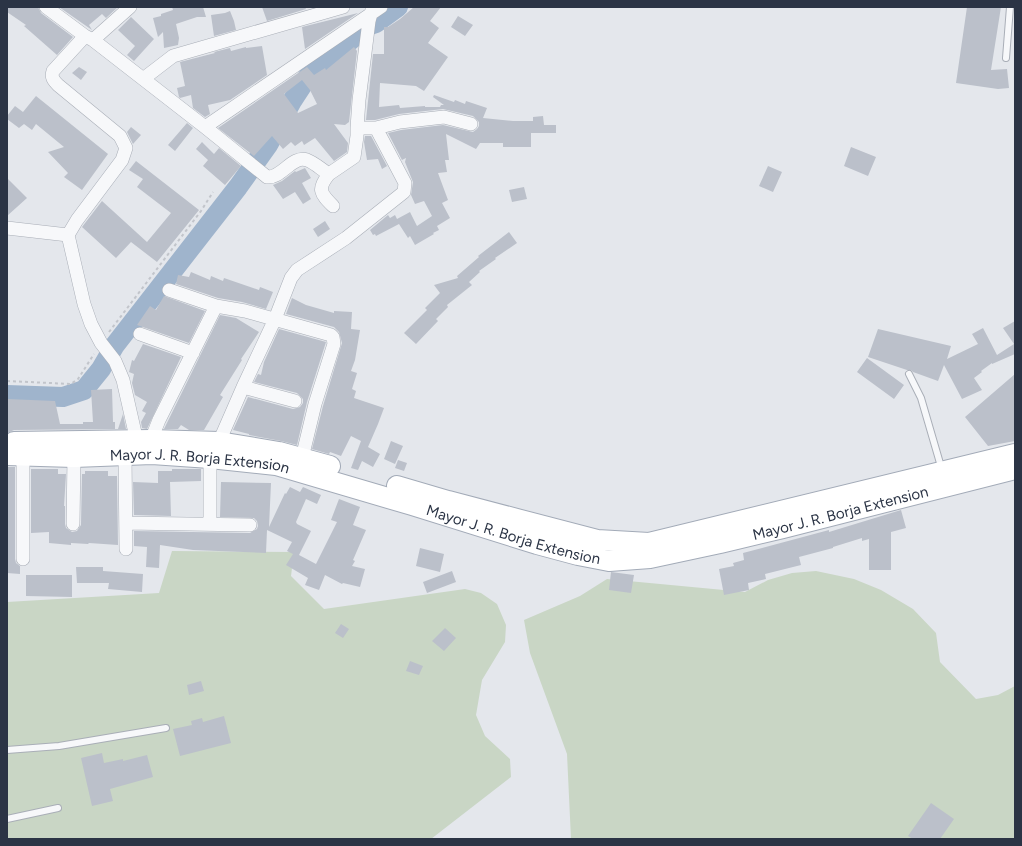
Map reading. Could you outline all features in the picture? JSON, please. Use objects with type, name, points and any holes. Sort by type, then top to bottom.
[{"type":"main road","name":"Mayor J. R. Borja Extension","points":[[7,442],[141,449],[215,450],[278,459],[302,458],[448,502],[539,535],[578,555],[609,561],[650,558],[783,528],[1015,470]]},
{"type":"main road","name":"Mayor J. R. Borja Extension","points":[[15,455],[74,457],[141,449]]},
{"type":"main road","name":"Mayor J. R. Borja Extension","points":[[278,459],[412,505],[539,535],[649,543],[1015,454]]},
{"type":"street","points":[[46,7],[143,79],[267,177],[270,178],[302,159],[308,160],[329,174]]},
{"type":"street","points":[[130,7],[89,38],[53,70],[52,79],[120,136],[126,148],[122,160],[77,220],[68,235],[90,324],[115,362],[123,380],[141,449]]},
{"type":"street","points":[[143,79],[173,56],[343,7]]},
{"type":"street","points":[[205,127],[372,16]]},
{"type":"street","points":[[333,206],[323,195],[321,190],[322,183],[329,174],[354,157],[358,136],[357,128],[359,100],[372,16]]},
{"type":"street","points":[[357,128],[376,128],[400,122],[444,117],[471,124]]},
{"type":"street","points":[[210,523],[215,450],[275,319],[291,278],[297,270],[346,238],[404,192],[405,183],[376,128]]},
{"type":"street","points":[[7,228],[68,235]]},
{"type":"street","points":[[170,290],[216,306],[245,311],[331,335],[334,340],[315,404],[302,458]]},
{"type":"street","points":[[126,549],[126,523],[141,449],[159,420],[216,306]]},
{"type":"street","points":[[140,334],[193,353]]},
{"type":"street","points":[[243,387],[295,401]]},
{"type":"street","points":[[15,455],[23,560]]},
{"type":"street","points":[[73,524],[74,457]]},
{"type":"street","points":[[126,523],[210,523],[250,525]]},
{"type":"lane","points":[[1006,58],[1010,7]]},
{"type":"lane","points":[[909,374],[922,398],[942,472]]},
{"type":"lane","points":[[7,750],[58,746],[166,728]]},
{"type":"lane","points":[[7,819],[58,808]]},
{"type":"path","points":[[7,382],[71,384],[78,379],[104,346],[213,192]]},
{"type":"green space","points":[[172,551],[294,552],[291,576],[324,609],[465,589],[481,593],[497,604],[506,625],[505,642],[482,680],[476,715],[485,736],[510,759],[511,777],[431,839],[7,839],[7,602],[159,593]]},
{"type":"green space","points":[[816,571],[854,579],[881,590],[913,609],[936,633],[940,662],[976,699],[998,695],[1015,686],[1015,839],[571,839],[567,754],[530,653],[524,620],[580,596],[607,579],[745,592],[768,580],[792,573]]},
{"type":"building","points":[[7,7],[38,7],[41,13],[73,37],[57,55],[24,26],[26,25],[7,12]]},
{"type":"building","points":[[59,7],[118,7],[106,18],[102,14],[89,25],[92,30]]},
{"type":"building","points":[[172,7],[203,7],[206,17],[197,17],[176,24],[179,38],[178,45],[164,48],[163,32],[158,37],[153,18],[173,10]]},
{"type":"building","points":[[262,7],[305,7],[306,9],[267,21]]},
{"type":"building","points":[[414,7],[441,7],[430,21],[439,28],[428,43],[448,57],[424,91],[416,86],[380,83],[379,107],[399,105],[400,108],[425,106],[440,107],[441,105],[444,105],[433,97],[434,95],[454,102],[455,100],[465,104],[466,101],[487,108],[483,118],[533,121],[533,117],[543,116],[544,125],[556,125],[556,133],[531,133],[531,147],[503,147],[503,143],[480,143],[476,149],[446,134],[449,160],[445,160],[447,172],[438,173],[448,200],[442,203],[450,218],[437,226],[439,230],[433,233],[434,234],[415,245],[410,236],[408,238],[399,224],[376,236],[375,234],[373,235],[370,230],[388,215],[390,218],[395,215],[397,219],[410,212],[417,226],[432,216],[424,201],[415,204],[411,195],[413,182],[405,162],[406,158],[402,160],[388,133],[443,125],[473,132],[479,126],[479,122],[473,116],[443,109],[399,114],[375,120],[366,120],[373,54],[384,54],[384,27],[388,27],[400,19]]},
{"type":"building","points":[[967,7],[1001,7],[991,70],[1007,69],[1009,88],[998,89],[956,83]]},
{"type":"building","points":[[230,11],[236,30],[214,36],[211,15]]},
{"type":"building","points":[[358,13],[305,49],[302,27]]},
{"type":"building","points":[[458,16],[473,25],[465,36],[451,27]]},
{"type":"building","points":[[131,17],[154,39],[134,61],[127,55],[135,46],[118,30]]},
{"type":"building","points":[[262,46],[267,75],[230,100],[208,105],[210,114],[205,117],[193,108],[191,95],[179,97],[177,88],[185,86],[180,62],[230,48],[231,51],[246,47]]},
{"type":"building","points":[[354,47],[357,51],[349,122],[345,125],[334,124],[348,143],[347,152],[334,161],[315,138],[304,145],[302,141],[295,146],[291,142],[283,149],[272,136],[254,156],[218,128],[307,67],[314,75],[325,68],[326,70]],"holes":[[[302,80],[310,90],[317,104],[298,113],[284,94]]]},
{"type":"building","points":[[79,67],[87,72],[81,80],[72,73]]},
{"type":"building","points":[[36,96],[108,154],[82,190],[64,177],[68,173],[48,152],[64,147],[36,124],[32,130],[24,124],[19,128],[7,119],[7,116],[15,106],[23,112]]},
{"type":"building","points":[[187,123],[193,128],[175,151],[168,145]]},
{"type":"building","points":[[131,127],[141,135],[133,144],[127,132]]},
{"type":"building","points":[[365,136],[371,136],[387,166],[382,169],[378,159],[367,160],[364,142]]},
{"type":"building","points":[[202,142],[214,154],[219,148],[241,166],[225,185],[203,166],[208,160],[196,149]]},
{"type":"building","points":[[851,147],[876,157],[868,176],[844,166]]},
{"type":"building","points":[[136,161],[199,210],[157,262],[131,242],[116,258],[82,227],[102,201],[147,242],[171,213],[137,187],[143,179],[129,170]]},
{"type":"building","points":[[768,166],[782,172],[773,192],[759,186]]},
{"type":"building","points":[[305,168],[311,178],[302,183],[311,199],[303,204],[295,192],[283,199],[273,185],[282,181],[295,171],[296,172]]},
{"type":"building","points":[[7,178],[27,198],[7,216]]},
{"type":"building","points":[[524,187],[527,199],[512,202],[509,190]]},
{"type":"building","points":[[325,221],[330,229],[318,237],[313,229]]},
{"type":"building","points":[[509,232],[517,243],[479,271],[480,272],[469,282],[472,285],[447,305],[448,307],[436,319],[438,321],[416,344],[404,333],[427,310],[425,308],[440,293],[434,285],[458,278],[457,276],[479,257],[478,256]]},
{"type":"building","points":[[191,272],[210,280],[211,276],[223,281],[224,278],[259,290],[260,287],[273,292],[266,309],[242,302],[218,298],[176,284],[178,275],[189,277]]},
{"type":"building","points":[[164,296],[205,311],[189,343],[137,325],[150,306],[156,310]]},
{"type":"building","points":[[292,298],[306,305],[334,313],[334,311],[352,312],[351,329],[360,330],[355,360],[351,371],[357,373],[352,389],[356,391],[354,398],[384,408],[368,447],[380,454],[373,467],[362,461],[358,470],[351,468],[361,441],[351,436],[341,456],[330,452],[329,454],[312,449],[342,343],[339,332],[334,327],[286,314]]},
{"type":"building","points":[[220,315],[236,318],[259,332],[220,395],[223,397],[204,430],[189,430],[181,425],[178,429],[164,429]]},
{"type":"building","points":[[1015,321],[1015,354],[992,363],[981,371],[982,372],[974,378],[982,390],[962,399],[944,365],[938,381],[911,370],[868,357],[878,329],[951,346],[947,359],[978,344],[972,334],[983,328],[997,355],[1014,344],[1003,328]]},
{"type":"building","points":[[279,329],[326,342],[307,402],[297,445],[249,435],[233,430],[248,397],[293,409],[300,407],[303,403],[303,399],[297,393],[254,382],[258,374],[261,375],[264,362]]},
{"type":"building","points":[[143,344],[181,357],[147,429],[142,428],[141,422],[146,413],[142,411],[147,402],[135,395],[132,383],[134,374],[129,372],[132,360],[134,361]]},
{"type":"building","points":[[867,358],[904,385],[894,399],[857,372]]},
{"type":"building","points":[[1015,374],[1015,441],[988,446],[965,417]]},
{"type":"building","points":[[112,389],[113,422],[115,422],[115,429],[14,430],[7,433],[7,399],[55,401],[60,424],[83,424],[83,422],[93,422],[91,390]]},
{"type":"building","points":[[123,414],[126,429],[118,429]]},
{"type":"building","points":[[391,441],[403,446],[395,464],[384,459]]},
{"type":"building","points":[[398,460],[407,463],[404,471],[395,468]]},
{"type":"building","points":[[7,467],[15,467],[15,559],[16,563],[20,566],[20,574],[7,573]]},
{"type":"building","points":[[31,469],[58,469],[58,474],[66,474],[64,506],[65,524],[66,528],[72,532],[77,531],[81,525],[82,474],[85,474],[85,471],[108,471],[108,476],[117,476],[118,545],[71,543],[71,545],[49,543],[49,532],[31,533]]},
{"type":"building","points":[[172,469],[201,469],[201,481],[170,482],[171,516],[134,515],[133,482],[158,483],[158,471],[172,471]]},
{"type":"building","points":[[221,482],[271,483],[269,527],[285,493],[286,494],[290,487],[300,492],[303,487],[321,495],[317,504],[306,499],[296,522],[297,524],[311,531],[299,555],[316,564],[337,522],[331,520],[339,499],[360,507],[353,525],[366,530],[353,560],[355,561],[352,566],[365,569],[360,587],[342,584],[325,575],[319,590],[305,585],[308,578],[286,565],[293,554],[287,551],[292,542],[267,530],[266,553],[193,550],[160,545],[159,568],[146,567],[147,547],[134,546],[134,531],[250,533],[257,529],[257,521],[254,518],[220,517]]},
{"type":"building","points":[[901,510],[906,528],[891,532],[891,570],[869,570],[869,539],[862,541],[862,538],[833,548],[799,557],[801,565],[765,574],[766,579],[748,583],[749,590],[724,595],[719,569],[734,566],[733,563],[744,560],[743,553],[829,530],[829,532]]},
{"type":"building","points":[[420,548],[444,554],[440,572],[416,566]]},
{"type":"building","points":[[76,567],[103,567],[103,571],[143,574],[142,592],[108,589],[109,583],[77,583]]},
{"type":"building","points":[[452,571],[456,582],[427,593],[423,582]]},
{"type":"building","points":[[611,572],[634,575],[631,593],[609,590]]},
{"type":"building","points":[[26,575],[72,575],[72,597],[26,596]]},
{"type":"building","points":[[341,624],[349,629],[343,638],[335,633]]},
{"type":"building","points":[[445,628],[456,638],[444,651],[432,641]]},
{"type":"building","points":[[410,661],[423,666],[419,675],[406,671]]},
{"type":"building","points":[[201,681],[204,691],[189,695],[187,685]]},
{"type":"building","points":[[224,716],[231,743],[180,756],[173,729],[192,725],[191,721],[202,718],[203,722]]},
{"type":"building","points":[[102,753],[104,763],[123,759],[123,761],[147,755],[153,777],[110,789],[113,801],[92,806],[81,758]]},
{"type":"building","points":[[931,803],[954,819],[940,839],[913,839],[908,836]]},
{"type":"waterway","points":[[7,395],[63,397],[84,390],[101,369],[115,345],[238,187],[268,145],[292,101],[309,75],[353,38],[361,28],[376,23],[398,7]]}]
